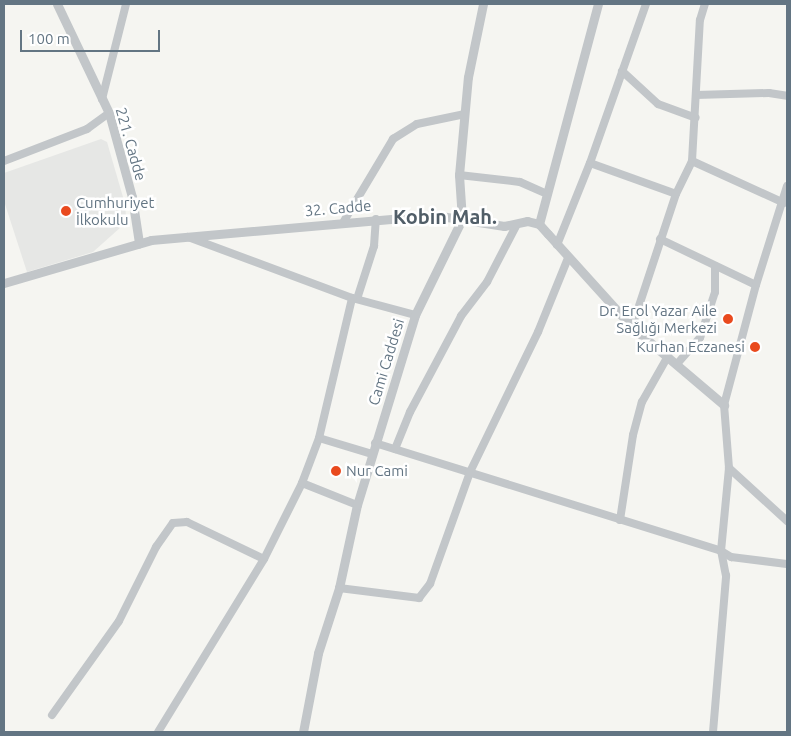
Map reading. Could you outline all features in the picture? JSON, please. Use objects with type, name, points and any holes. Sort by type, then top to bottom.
[{"type":"street","name":"221. Cadde","points":[[57,4],[110,113],[132,197],[139,243]]},
{"type":"street","points":[[102,98],[126,4]]},
{"type":"street","name":"Cami Caddesi","points":[[303,732],[318,653],[339,588],[357,505],[375,443],[415,315],[462,219],[459,175],[468,77],[483,4]]},
{"type":"street","points":[[598,4],[539,224],[632,327],[724,405]]},
{"type":"street","points":[[557,245],[590,163],[646,4]]},
{"type":"street","points":[[632,327],[676,194],[692,161],[696,118],[700,20],[705,4]]},
{"type":"street","points":[[622,71],[658,104],[696,118]]},
{"type":"street","points":[[696,95],[769,93],[787,96]]},
{"type":"street","points":[[4,161],[87,129],[110,113]]},
{"type":"street","points":[[344,221],[393,139],[417,124],[465,114]]},
{"type":"street","points":[[692,161],[784,203]]},
{"type":"street","points":[[590,163],[676,194]]},
{"type":"street","points":[[459,175],[520,182],[547,194]]},
{"type":"street","points":[[713,732],[726,576],[721,551],[728,468],[724,405],[756,285],[784,203],[787,188]]},
{"type":"street","name":"32. Cadde","points":[[4,283],[139,243],[186,236],[344,221],[434,215],[516,226],[528,221],[539,224]]},
{"type":"street","points":[[158,732],[264,559],[302,483],[319,438],[355,298],[374,246],[376,219]]},
{"type":"street","points":[[395,449],[410,412],[462,316],[487,282],[516,226]]},
{"type":"street","points":[[186,236],[355,298],[415,315]]},
{"type":"street","points":[[660,239],[756,285]]},
{"type":"street","points":[[339,588],[419,598],[430,584],[470,472],[538,332],[568,258]]},
{"type":"street","points":[[677,364],[700,338],[715,292],[715,266]]},
{"type":"street","points":[[620,520],[633,435],[642,402],[668,356]]},
{"type":"street","points":[[319,438],[372,454]]},
{"type":"street","points":[[375,443],[721,551],[731,558],[787,564]]},
{"type":"street","points":[[728,468],[787,521]]},
{"type":"street","points":[[302,483],[357,505]]},
{"type":"street","points":[[52,715],[115,627],[156,547],[173,523],[187,522],[264,559]]},
{"type":"shaded area","name":"Cumhuriyet İlkokulu","points":[[101,139],[107,142],[125,204],[126,217],[121,227],[93,252],[27,272],[4,201],[4,173]]},
{"type":"place","name":"Cumhuriyet İlkokulu","points":[[66,211]]},
{"type":"place","name":"Dr. Erol Yazar Aile Sağlığı Merkezi","points":[[728,319]]},
{"type":"place","name":"Kurhan Eczanesi","points":[[755,347]]},
{"type":"place","name":"Nur Cami","points":[[336,471]]},
{"type":"district","name":"Kobin Mah.","points":[[445,216]]}]
